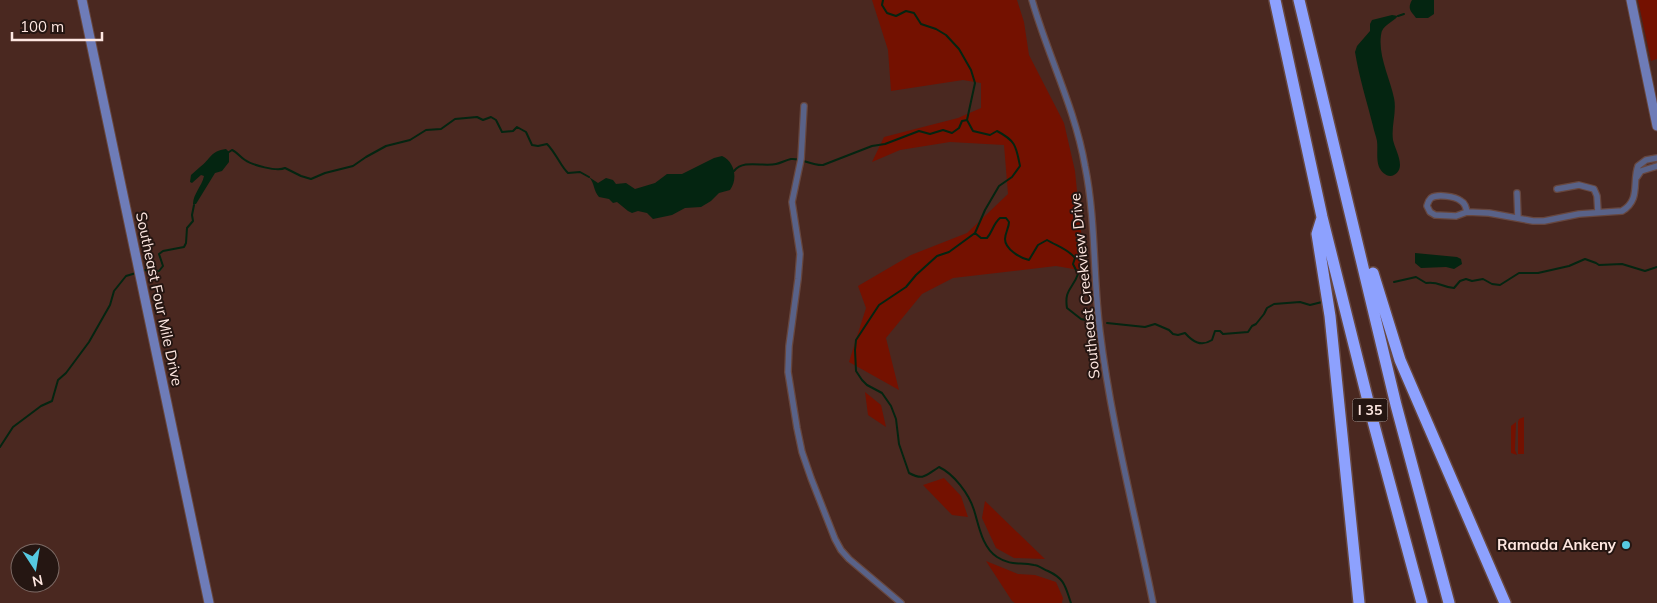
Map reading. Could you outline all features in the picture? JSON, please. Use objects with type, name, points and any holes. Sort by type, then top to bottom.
[{"type":"highway","name":"I 35","points":[[1274,0],[1322,217],[1388,478],[1422,603]]},
{"type":"highway","name":"I 35","points":[[1299,0],[1399,414],[1449,603]]},
{"type":"highway","points":[[1322,217],[1317,234],[1330,316],[1358,603]]},
{"type":"highway","points":[[1353,220],[1366,247],[1400,360],[1505,603]]},
{"type":"main road","name":"Southeast Four Mile Drive","points":[[82,0],[209,603]]},
{"type":"main road","points":[[1631,0],[1657,126]]},
{"type":"street","name":"Southeast Creekview Drive","points":[[1032,0],[1076,126],[1086,166],[1091,207],[1100,331],[1107,384],[1153,603]]},
{"type":"street","points":[[804,106],[801,159],[792,202],[800,254],[789,346],[789,388],[802,452],[835,539],[849,559],[901,603]]},
{"type":"street","points":[[1467,212],[1460,200],[1453,198],[1433,197],[1427,206],[1430,212],[1435,215],[1459,215],[1467,212],[1496,214],[1533,221],[1544,221],[1570,215],[1616,212],[1627,208],[1634,199],[1636,171],[1641,162],[1657,158]]},
{"type":"street","points":[[1636,179],[1641,171],[1657,166]]},
{"type":"street","points":[[1557,189],[1579,185],[1594,189],[1598,212]]},
{"type":"street","points":[[1517,193],[1518,218]]},
{"type":"shaded area","points":[[872,0],[1017,0],[1024,22],[1029,55],[1064,123],[1075,171],[1085,271],[1056,266],[953,278],[922,294],[886,338],[899,390],[849,362],[866,308],[858,286],[911,255],[967,233],[1008,194],[1004,145],[950,142],[900,150],[872,162],[884,137],[958,118],[981,108],[981,83],[963,80],[891,91],[888,50]]},
{"type":"shaded area","points":[[1412,0],[1434,0],[1434,14],[1428,18],[1416,18],[1410,8]]},
{"type":"shaded area","points":[[1638,0],[1657,0],[1657,59],[1651,61]]},
{"type":"shaded area","points":[[1392,15],[1398,16],[1385,26],[1381,35],[1381,51],[1394,98],[1393,140],[1400,163],[1398,172],[1390,176],[1382,171],[1378,164],[1377,141],[1355,52],[1357,46],[1370,31],[1372,20]]},
{"type":"shaded area","points":[[226,149],[229,152],[229,162],[222,171],[215,173],[196,204],[193,204],[194,197],[204,176],[201,175],[192,183],[190,182],[191,175],[214,153]]},
{"type":"shaded area","points":[[722,156],[730,162],[734,171],[734,181],[730,190],[719,193],[701,207],[685,208],[672,215],[653,219],[647,213],[638,211],[632,213],[617,202],[613,203],[609,199],[599,197],[589,177],[598,183],[606,178],[613,180],[616,184],[626,183],[635,189],[655,183],[667,174],[682,174]]},
{"type":"shaded area","points":[[1415,253],[1457,257],[1461,259],[1462,264],[1454,269],[1446,267],[1421,268],[1415,263]]},
{"type":"shaded area","points":[[865,392],[881,405],[886,427],[868,415]]},
{"type":"shaded area","points":[[1524,417],[1524,454],[1518,454],[1518,422],[1519,419]]},
{"type":"shaded area","points":[[1516,422],[1515,450],[1517,455],[1511,453],[1511,426]]},
{"type":"shaded area","points":[[944,478],[961,496],[968,517],[952,515],[923,485]]},
{"type":"shaded area","points":[[985,501],[1045,559],[1014,558],[996,548],[982,518]]},
{"type":"shaded area","points":[[986,561],[1018,574],[1035,575],[1056,582],[1063,598],[1062,603],[1015,603]]},
{"type":"waterway","points":[[883,0],[882,5],[887,13],[896,16],[906,11],[914,13],[921,24],[946,35],[959,49],[971,70],[975,83],[967,120],[973,131],[990,135],[997,131],[1012,141],[1020,166],[1012,177],[999,186],[985,210],[975,233],[949,252],[937,256],[906,287],[879,305],[856,340],[856,371],[867,385],[882,393],[891,406],[896,419],[899,444],[909,473],[922,477],[939,467],[950,474],[969,498],[984,542],[992,553],[1007,562],[1036,565],[1054,574],[1064,584],[1071,603]]},
{"type":"waterway","points":[[1398,16],[1404,14]]},
{"type":"waterway","points":[[229,152],[232,150],[248,162],[259,166],[271,169],[285,168],[311,179],[325,173],[353,166],[386,146],[410,140],[426,130],[441,129],[455,119],[477,117],[483,120],[491,117],[496,120],[502,132],[513,131],[517,127],[526,132],[532,145],[547,144],[568,173],[580,172],[589,177]]},
{"type":"waterway","points":[[734,171],[743,165],[771,165],[791,159],[823,165],[872,146],[885,144],[919,131],[930,134],[943,130],[952,133],[959,128],[962,121],[967,120]]},
{"type":"waterway","points":[[143,272],[145,270],[159,271],[163,266],[159,254],[163,251],[184,247],[187,228],[193,221],[194,205]]},
{"type":"waterway","points":[[975,233],[981,238],[987,238],[998,220],[1006,218],[1009,222],[1005,237],[1006,243],[1010,250],[1017,255],[1029,260],[1038,245],[1047,240],[1069,252],[1075,258],[1073,264],[1078,274],[1068,293],[1067,308],[1081,319],[1090,321]]},
{"type":"waterway","points":[[1394,282],[1416,277],[1426,283],[1454,288],[1460,281],[1466,279],[1472,281],[1483,279],[1492,284],[1500,285],[1519,273],[1538,273],[1569,266],[1585,259],[1599,265],[1622,264],[1645,271],[1657,267]]},
{"type":"waterway","points":[[0,447],[13,427],[41,406],[52,401],[58,380],[66,373],[89,342],[110,305],[114,291],[126,276],[136,273]]},
{"type":"waterway","points":[[1107,323],[1145,327],[1155,324],[1169,330],[1173,334],[1185,333],[1194,341],[1204,343],[1212,340],[1215,331],[1220,331],[1223,334],[1248,332],[1267,308],[1274,304],[1300,302],[1310,305],[1322,302]]},
{"type":"place","name":"Ramada Ankeny","points":[[1626,545]]}]
